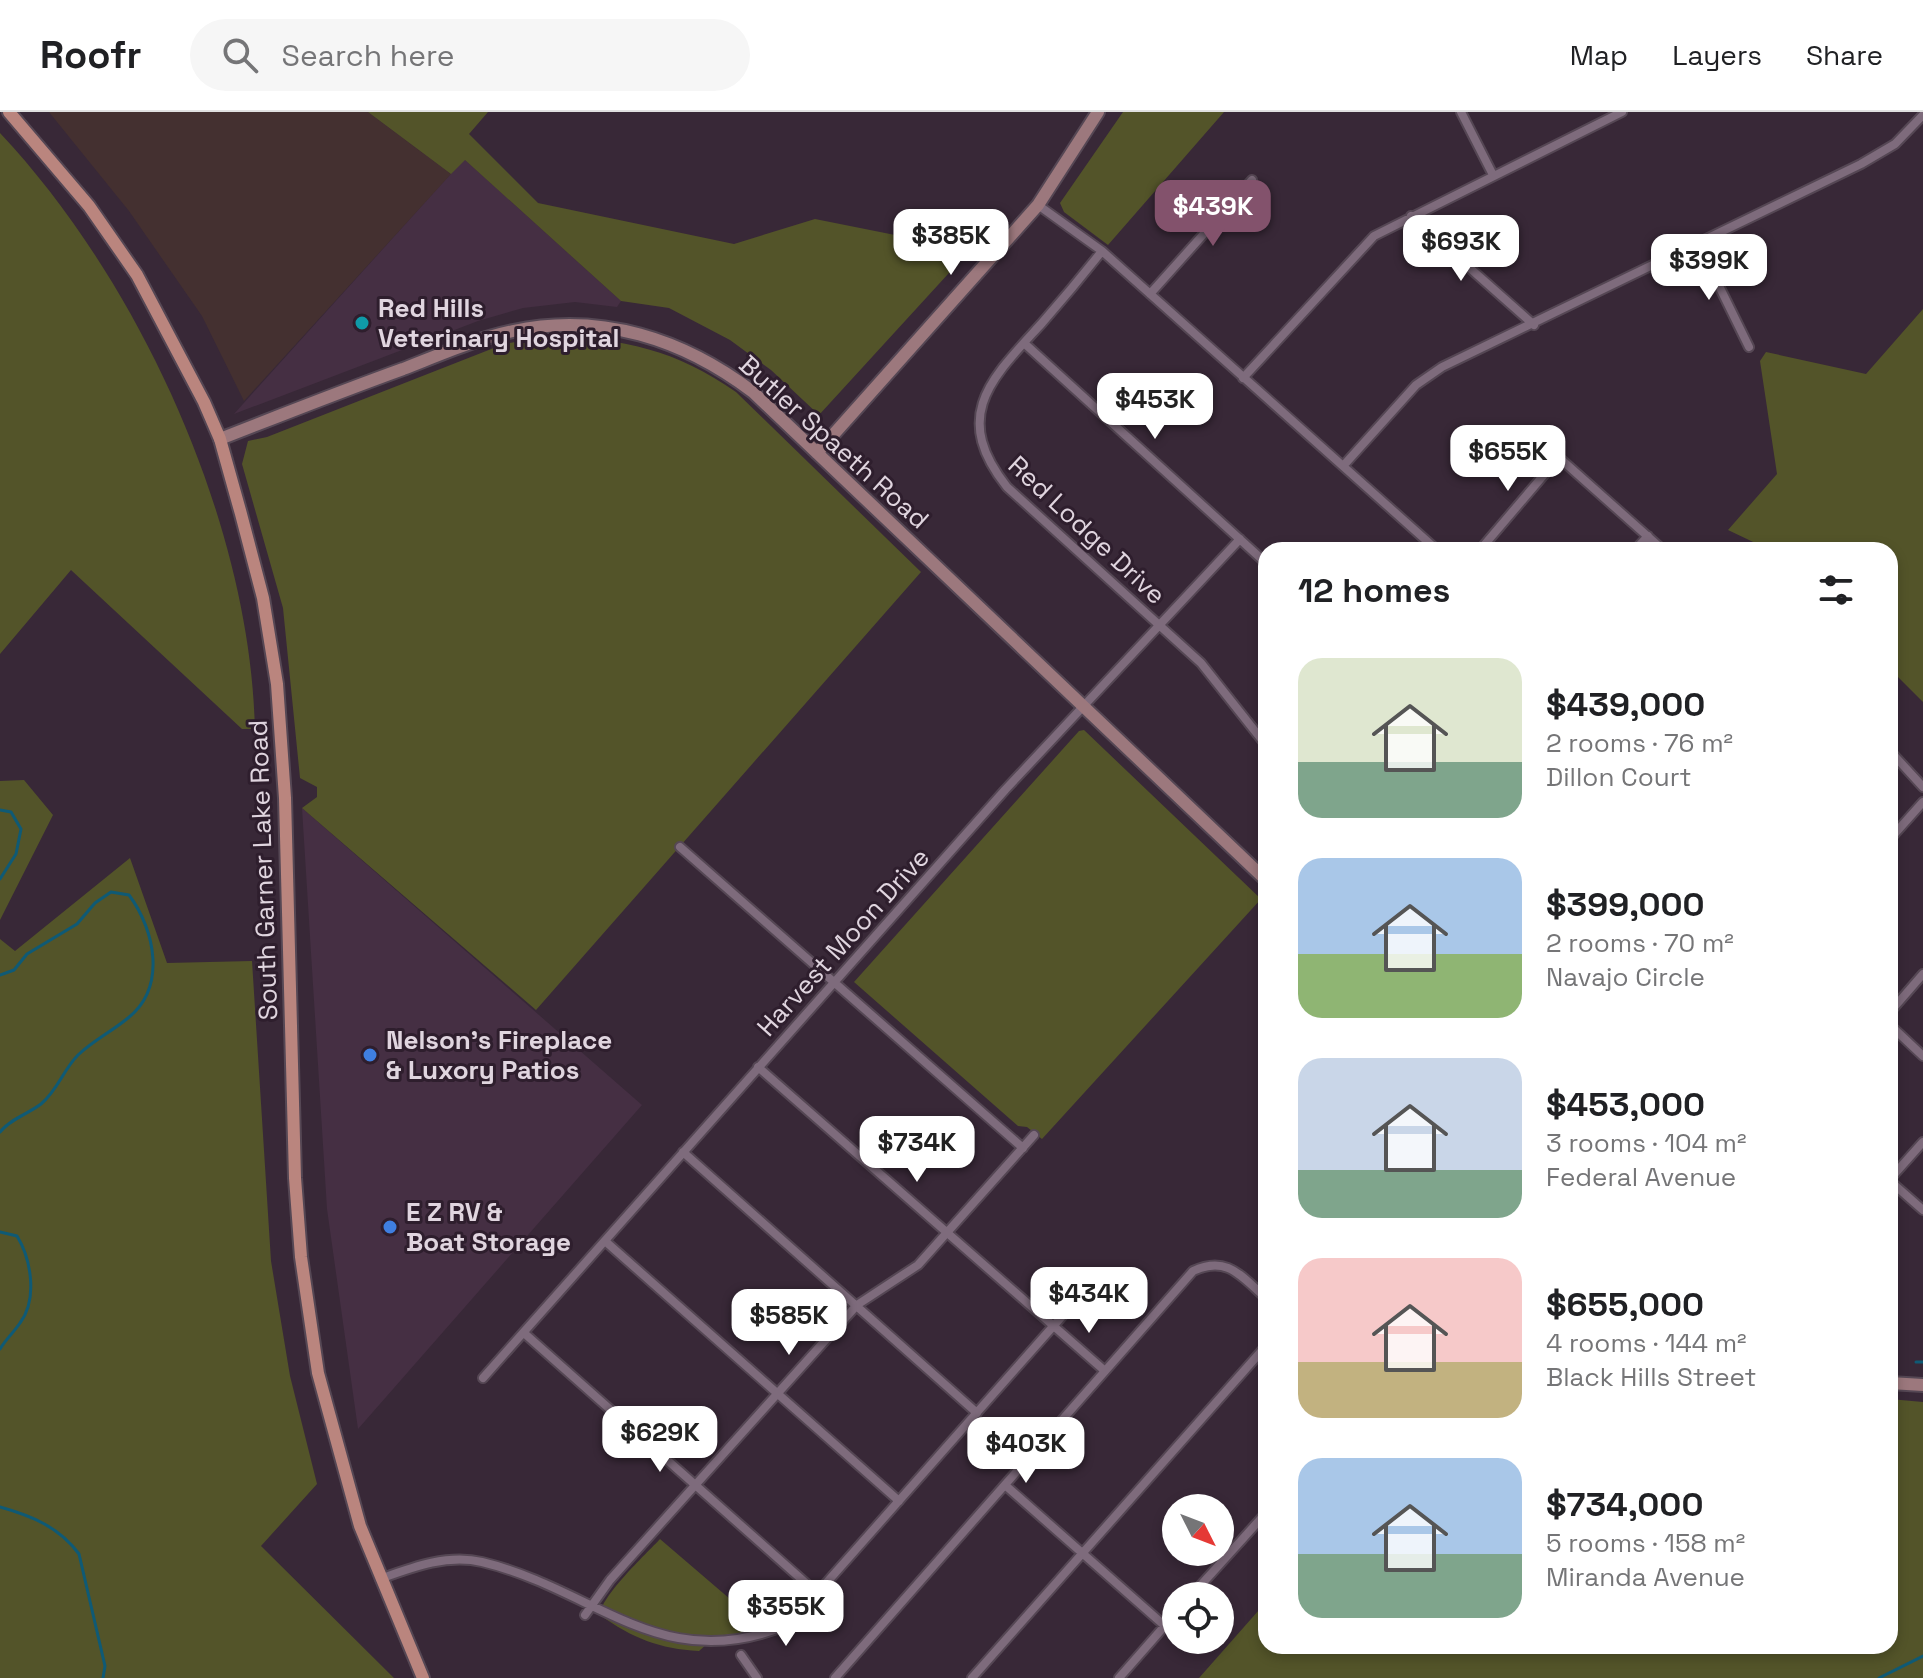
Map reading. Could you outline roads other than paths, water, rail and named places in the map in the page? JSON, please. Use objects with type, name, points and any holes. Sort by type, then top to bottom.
[{"type":"main road","name":"South Garner Lake Road","points":[[9,112],[89,206],[137,275],[220,439],[263,598],[277,684],[285,798],[293,1129],[301,1257],[318,1373],[346,1483],[380,1579],[423,1678]]},
{"type":"main road","points":[[817,453],[1038,205],[1098,112]]},
{"type":"main road","name":"Butler Spaeth Road","points":[[220,439],[482,339],[511,331],[567,324],[641,333],[707,359],[753,392],[1258,872]]},
{"type":"main road","points":[[1898,1383],[1923,1385]]},
{"type":"street","points":[[1461,112],[1493,175]]},
{"type":"street","points":[[1243,378],[1354,254],[1374,236],[1622,112]]},
{"type":"street","points":[[1344,465],[1416,385],[1442,367],[1861,164],[1895,144],[1919,115]]},
{"type":"street","points":[[1150,294],[1252,180]]},
{"type":"street","points":[[1038,205],[1102,251],[1428,542]]},
{"type":"street","points":[[1411,216],[1534,325]]},
{"type":"street","points":[[1698,243],[1749,347]]},
{"type":"street","name":"Red Lodge Drive","points":[[1102,251],[992,378],[981,407],[980,440],[989,465],[1007,487],[1201,663],[1258,735]]},
{"type":"street","points":[[1024,343],[1258,556]]},
{"type":"street","points":[[1513,432],[1537,438],[1654,542]]},
{"type":"street","points":[[1487,542],[1559,457]]},
{"type":"street","points":[[1642,542],[1648,536]]},
{"type":"street","name":"Harvest Moon Drive","points":[[483,1378],[834,982],[1240,539]]},
{"type":"street","points":[[1898,760],[1923,787]]},
{"type":"street","points":[[1898,830],[1923,802]]},
{"type":"street","points":[[680,847],[1023,1148]]},
{"type":"street","points":[[1898,1003],[1923,974]]},
{"type":"street","points":[[1898,1033],[1923,1056]]},
{"type":"street","points":[[758,1067],[1105,1371]]},
{"type":"street","points":[[585,1615],[610,1580],[857,1305],[918,1265],[1034,1135]]},
{"type":"street","points":[[1898,1171],[1923,1142]]},
{"type":"street","points":[[683,1152],[977,1413]]},
{"type":"street","points":[[1898,1187],[1923,1210]]},
{"type":"street","points":[[605,1241],[899,1501]]},
{"type":"street","points":[[835,1678],[1193,1271],[1210,1263],[1232,1268],[1258,1291]]},
{"type":"street","points":[[767,1642],[817,1593],[1064,1314]]},
{"type":"street","points":[[524,1333],[817,1593]]},
{"type":"street","points":[[972,1678],[1258,1355]]},
{"type":"street","points":[[1005,1485],[1162,1623]]},
{"type":"street","points":[[1204,1582],[1258,1522]]},
{"type":"street","points":[[380,1579],[429,1562],[480,1562],[518,1574],[595,1621]]},
{"type":"street","points":[[1119,1678],[1162,1629]]},
{"type":"street","points":[[728,1659],[754,1649]]},
{"type":"street","points":[[741,1655],[757,1678]]},
{"type":"waterway","points":[[0,810],[11,812],[21,829],[16,854],[0,879]]},
{"type":"waterway","points":[[0,975],[14,970],[27,954],[77,924],[95,903],[111,892],[129,895],[138,909],[153,958],[148,991],[140,1005],[128,1018],[78,1055],[41,1104],[0,1132]]},
{"type":"waterway","points":[[0,1232],[17,1236],[22,1245],[29,1267],[31,1291],[26,1313],[0,1349]]},
{"type":"waterway","points":[[1916,1362],[1923,1362]]},
{"type":"waterway","points":[[0,1507],[44,1524],[63,1537],[79,1554],[105,1666],[103,1678]]},
{"type":"waterway","points":[[1879,1678],[1923,1656]]},
{"type":"place","name":"Red Hills Veterinary Hospital","points":[[362,323]]},
{"type":"place","name":"Nelson's Fireplace & Luxory Patios","points":[[370,1055]]},
{"type":"place","name":"E Z RV & Boat Storage","points":[[390,1227]]}]
